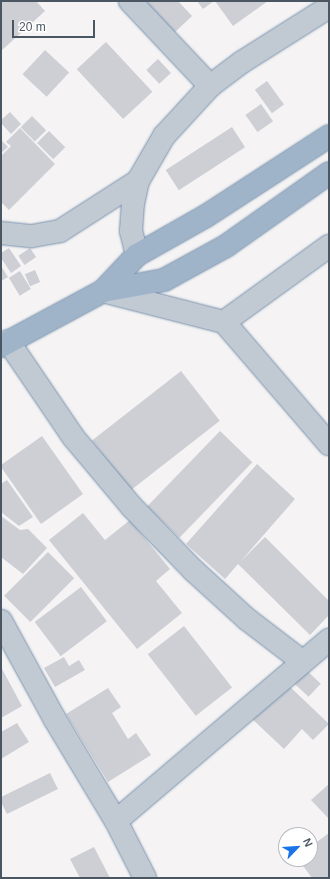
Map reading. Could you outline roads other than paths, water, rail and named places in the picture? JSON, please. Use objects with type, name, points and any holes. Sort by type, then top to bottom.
[{"type":"highway","points":[[103,291],[137,255],[206,216],[329,136]]},
{"type":"highway","points":[[5,343],[103,291],[164,280],[226,246],[329,173]]},
{"type":"street","points":[[130,1],[210,86]]},
{"type":"street","points":[[137,255],[131,231],[133,204],[138,181],[164,136],[210,86],[242,62],[329,7]]},
{"type":"street","points":[[1,233],[32,236],[60,231],[138,181]]},
{"type":"street","points":[[224,322],[329,246]]},
{"type":"street","points":[[103,291],[224,322],[329,444]]},
{"type":"street","points":[[5,343],[74,438],[131,506],[193,570],[248,620],[303,662]]},
{"type":"street","points":[[1,621],[54,718],[116,821],[145,878]]},
{"type":"street","points":[[116,821],[329,640]]}]
